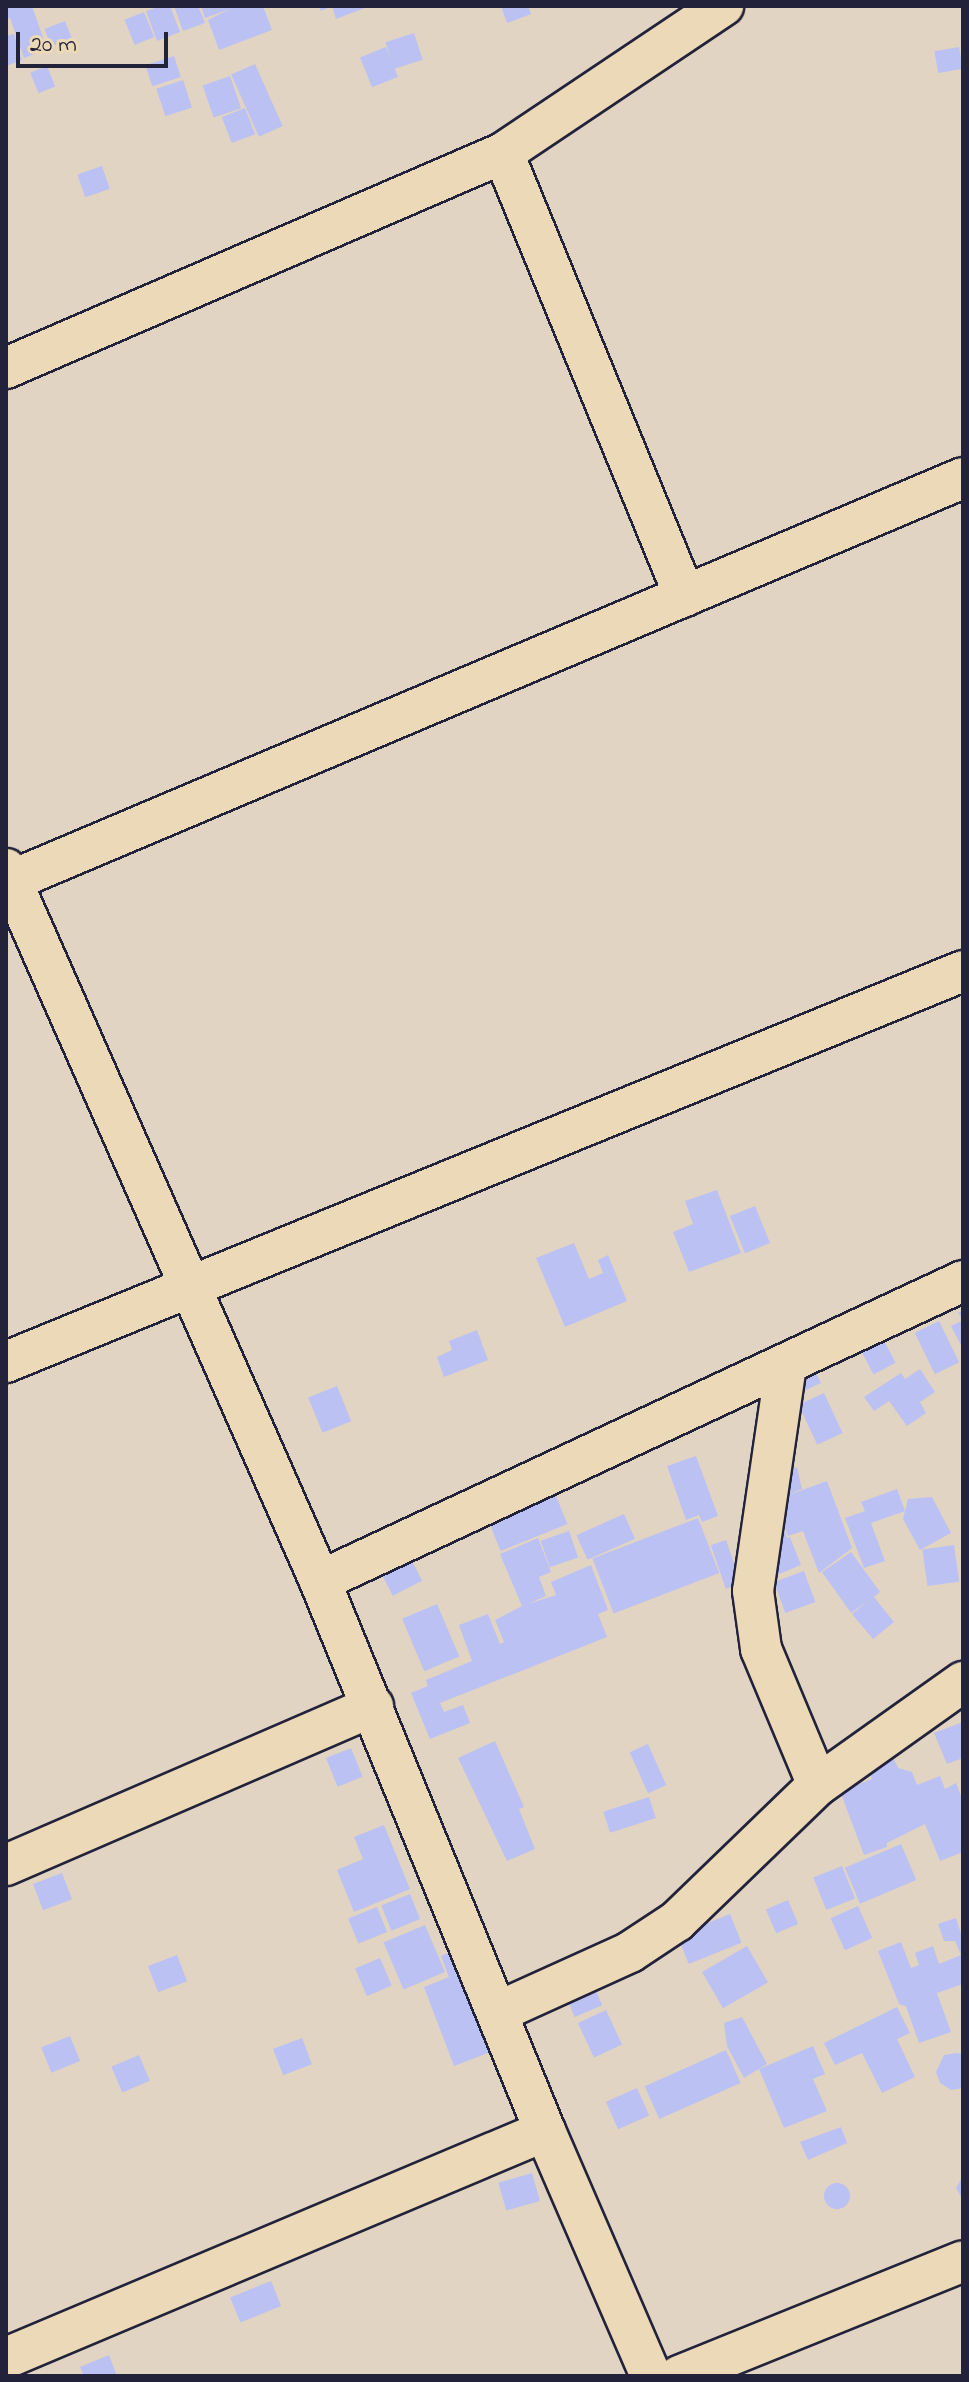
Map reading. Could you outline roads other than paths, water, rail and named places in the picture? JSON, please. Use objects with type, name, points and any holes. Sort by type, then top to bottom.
[{"type":"street","points":[[6,368],[503,153],[723,6]]},
{"type":"street","points":[[503,153],[685,596]]},
{"type":"street","points":[[651,2376],[545,2131],[320,1581],[192,1283],[8,877],[963,478]]},
{"type":"street","points":[[6,1362],[192,1283],[761,1056],[963,971]]},
{"type":"street","points":[[320,1581],[963,1281]]},
{"type":"street","points":[[786,1365],[753,1591],[761,1649],[818,1785]]},
{"type":"street","points":[[498,2012],[630,1952],[677,1921],[818,1785],[963,1682]]},
{"type":"street","points":[[6,1865],[373,1706]]},
{"type":"street","points":[[6,2358],[545,2131]]},
{"type":"street","points":[[679,2376],[963,2261]]}]
